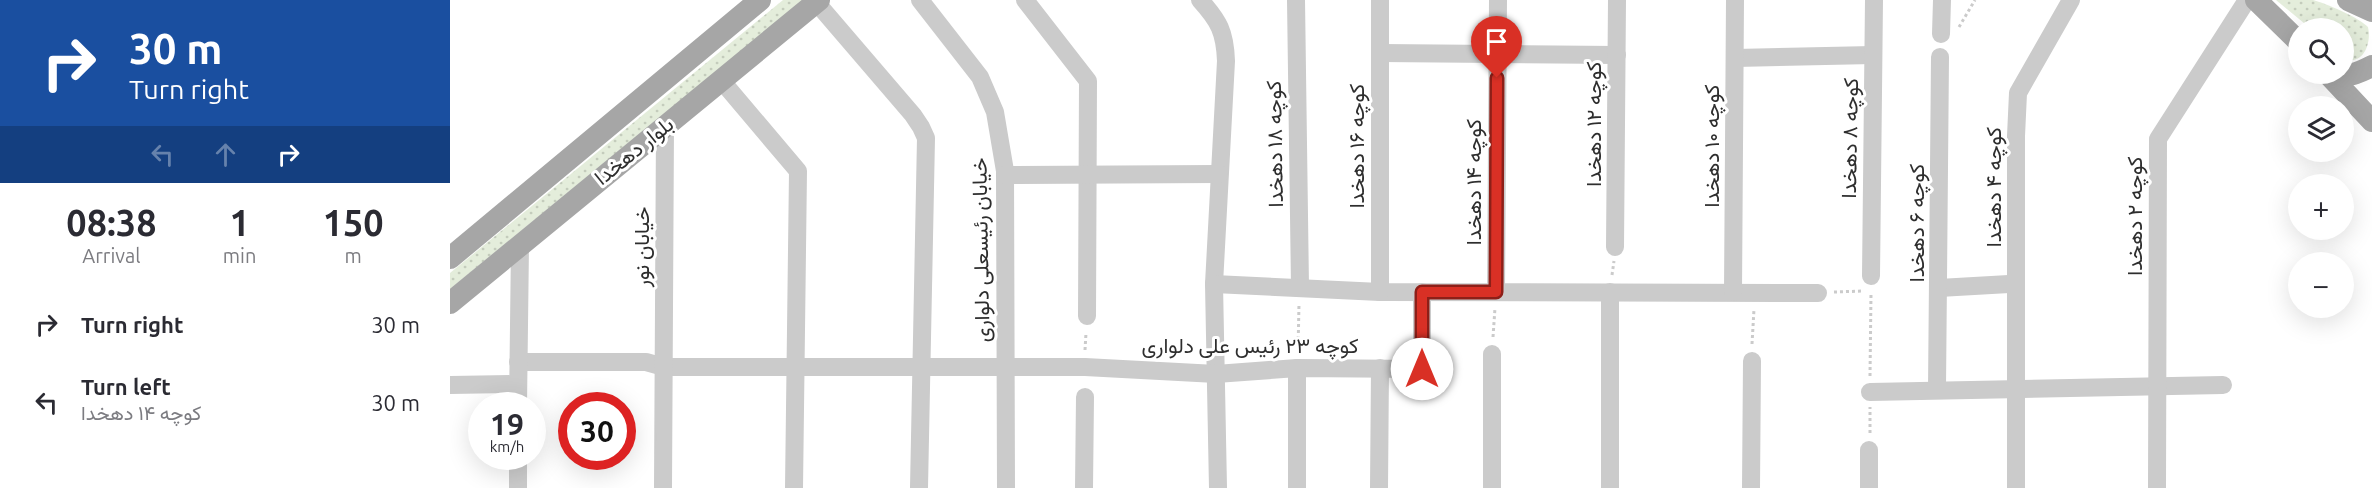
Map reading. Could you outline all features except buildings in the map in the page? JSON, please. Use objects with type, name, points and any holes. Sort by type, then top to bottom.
[{"type":"main road","name":"بلوار دهخدا","points":[[450,258],[760,0]]},
{"type":"main road","points":[[2256,0],[2288,31]]},
{"type":"main road","points":[[2348,0],[2372,11]]},
{"type":"main road","name":"بلوار دهخدا","points":[[450,303],[818,1]]},
{"type":"main road","points":[[2354,73],[2372,66]]},
{"type":"main road","points":[[2337,84],[2372,121]]},
{"type":"street","name":"خیابان رئیسعلی دلواری","points":[[920,0],[980,77],[995,112],[1005,176],[1006,488]]},
{"type":"street","points":[[1025,0],[1088,81],[1087,316]]},
{"type":"street","points":[[1200,0],[1215,17],[1225,38],[1226,61],[1214,284],[1218,488]]},
{"type":"street","name":"کوچه ۱۸ دهخدا","points":[[1296,0],[1300,287]]},
{"type":"street","name":"کوچه ۱۶ دهخدا","points":[[1380,0],[1380,292]]},
{"type":"street","name":"کوچه ۱۴ دهخدا","points":[[1496,292],[1498,0]]},
{"type":"street","name":"کوچه ۱۲ دهخدا","points":[[1616,247],[1617,0]]},
{"type":"street","name":"کوچه ۱۰ دهخدا","points":[[1733,292],[1735,0]]},
{"type":"street","name":"کوچه ۸ دهخدا","points":[[1871,276],[1874,0]]},
{"type":"street","points":[[1941,34],[1942,0]]},
{"type":"street","name":"کوچه ۴ دهخدا","points":[[2016,488],[2018,93],[2071,0]]},
{"type":"street","name":"کوچه ۲ دهخدا","points":[[2157,488],[2158,139],[2247,0]]},
{"type":"street","points":[[818,1],[913,115],[926,138],[919,488]]},
{"type":"street","points":[[1380,53],[1617,55]]},
{"type":"street","points":[[1735,58],[1873,55]]},
{"type":"street","name":"کوچه ۶ دهخدا","points":[[1937,389],[1940,57]]},
{"type":"street","points":[[721,80],[798,171],[794,485]]},
{"type":"street","name":"خیابان نور","points":[[663,488],[665,126]]},
{"type":"street","points":[[1005,176],[1219,174]]},
{"type":"street","points":[[518,392],[520,245]]},
{"type":"street","points":[[1214,284],[1380,292],[1818,293]]},
{"type":"street","points":[[1939,288],[2009,284]]},
{"type":"street","name":"کوچه ۲۳ رئیس علی دلواری","points":[[518,362],[646,362],[664,368],[1085,367],[1216,374],[1298,368],[1422,369],[1422,292]]},
{"type":"street","points":[[1610,292],[1610,488]]},
{"type":"street","points":[[1492,354],[1492,488]]},
{"type":"street","points":[[1751,488],[1752,361]]},
{"type":"street","points":[[1298,368],[1298,488]]},
{"type":"street","points":[[1379,488],[1380,368]]},
{"type":"street","points":[[450,385],[518,384]]},
{"type":"street","points":[[1870,392],[2223,385]]},
{"type":"street","points":[[1084,488],[1085,397]]},
{"type":"street","points":[[1869,450],[1869,488]]},
{"type":"street","points":[[518,470],[518,488]]},
{"type":"path","points":[[1610,292],[1616,247]]},
{"type":"path","points":[[1298,368],[1300,287]]},
{"type":"path","points":[[1818,293],[1871,291],[1869,450]]},
{"type":"path","points":[[1492,354],[1496,292]]},
{"type":"path","points":[[1752,361],[1755,292]]},
{"type":"path","points":[[1085,367],[1087,316]]},
{"type":"green space","points":[[783,0],[803,0],[450,289],[450,273]]},
{"type":"green space","points":[[2276,0],[2313,0],[2358,19],[2368,27],[2367,47],[2360,57],[2354,59],[2354,18],[2298,18]]},
{"type":"route","points":[[1422,369],[1422,292],[1496,292],[1497,78]]}]
